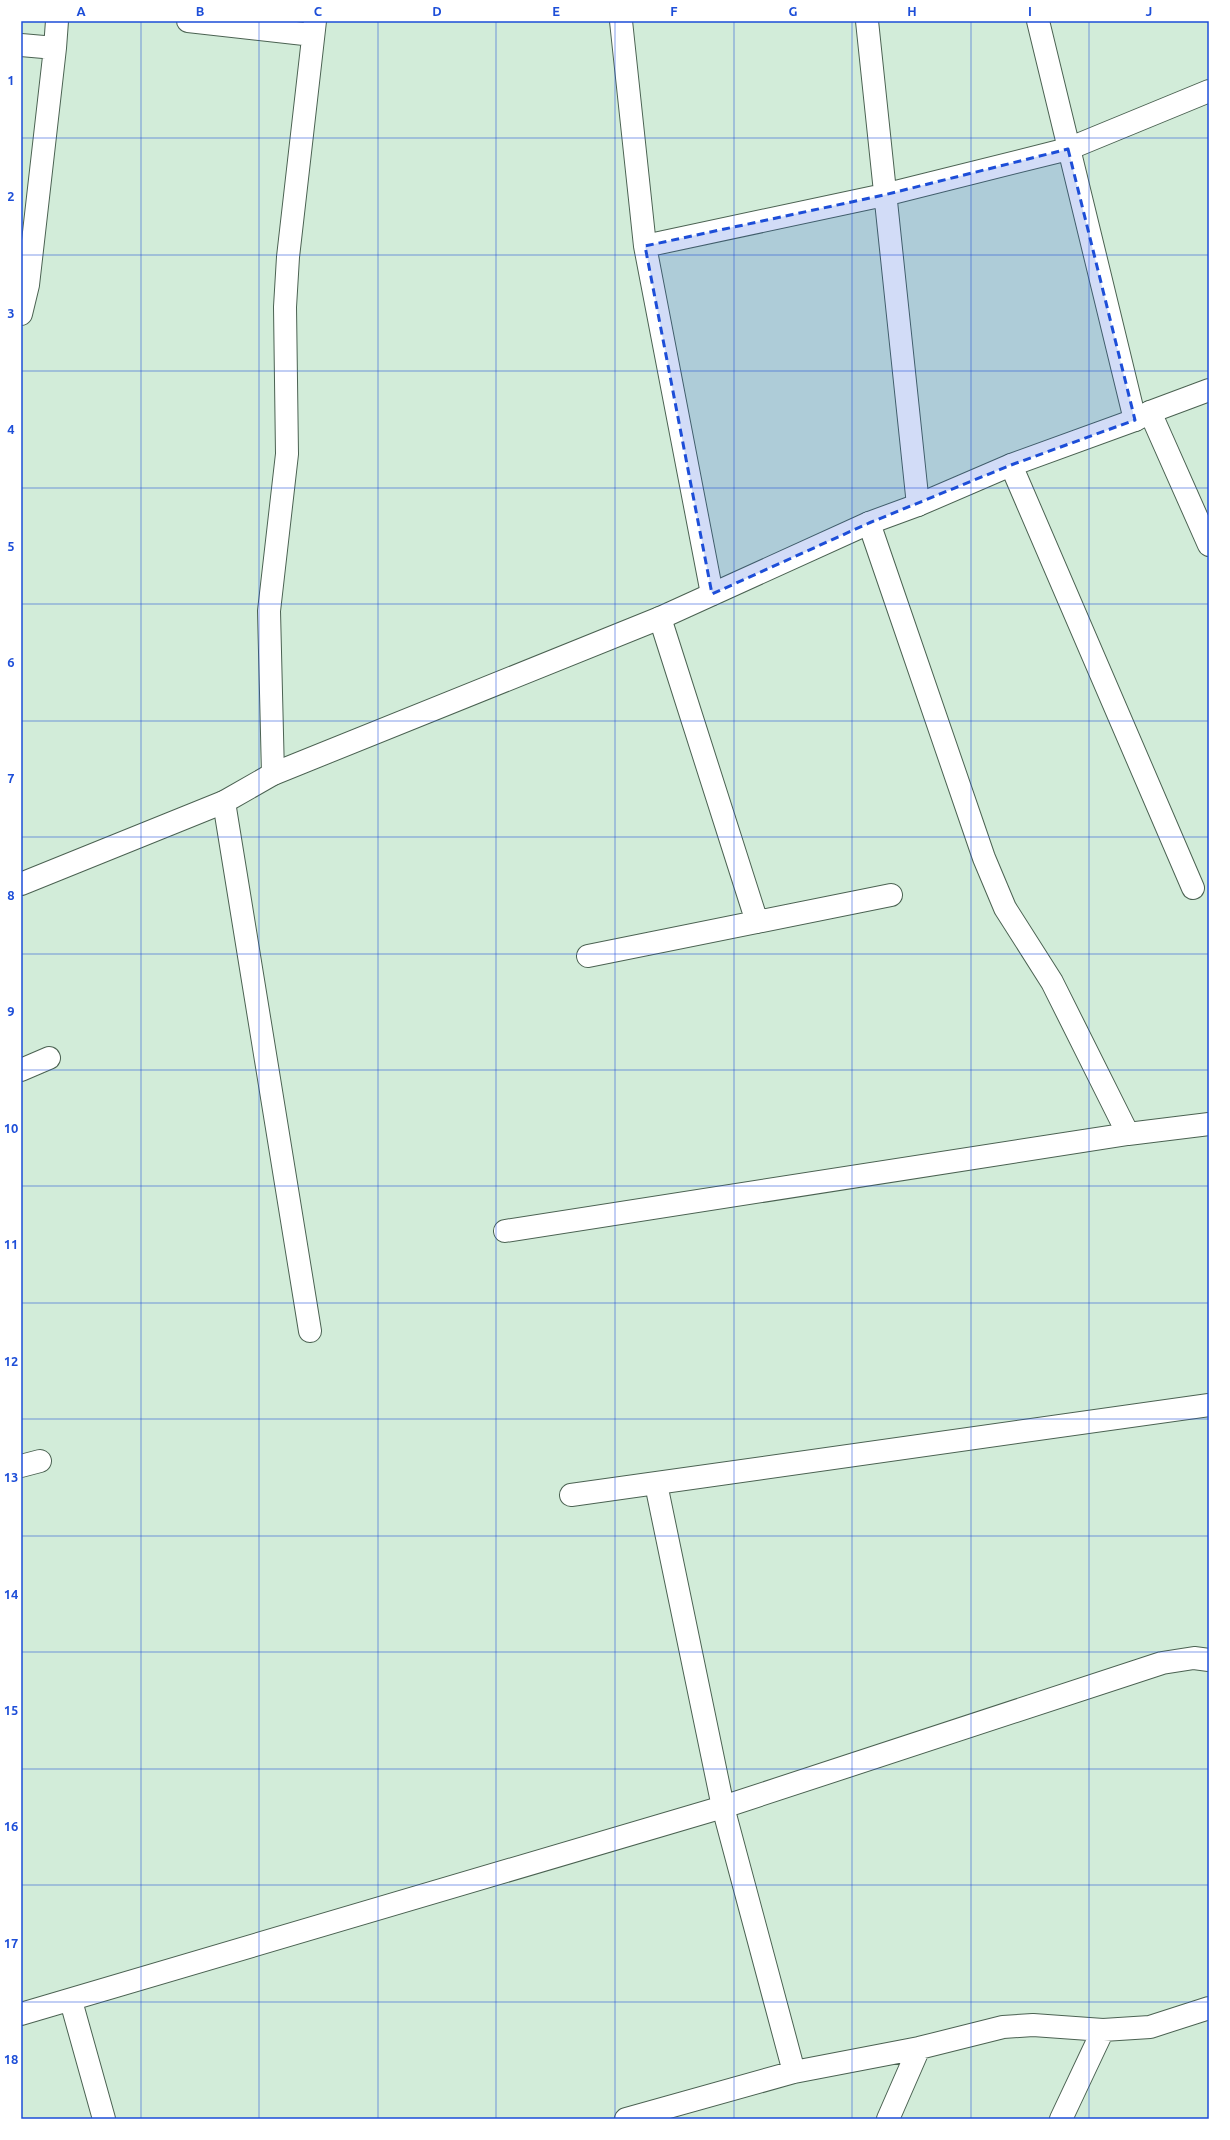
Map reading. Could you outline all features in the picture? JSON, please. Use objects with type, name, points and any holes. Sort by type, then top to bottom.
[{"type":"street","points":[[21,314],[28,285],[57,21]]},
{"type":"street","points":[[188,21],[314,28],[287,264],[285,307],[287,454],[269,611],[273,774]]},
{"type":"street","points":[[621,21],[645,246],[712,594]]},
{"type":"street","points":[[867,21],[884,195],[918,505]]},
{"type":"street","points":[[1038,21],[1068,149],[1143,416],[1209,546]]},
{"type":"street","points":[[21,45],[54,48]]},
{"type":"street","points":[[645,246],[884,195],[1068,149],[1209,91]]},
{"type":"street","points":[[21,884],[224,802],[273,774],[660,618],[869,523],[918,505],[1011,465],[1209,390]]},
{"type":"street","points":[[1011,465],[1193,888]]},
{"type":"street","points":[[869,523],[984,858],[1005,908],[1052,982],[1128,1134]]},
{"type":"street","points":[[660,618],[757,922]]},
{"type":"street","points":[[224,802],[310,1331]]},
{"type":"street","points":[[588,956],[891,895]]},
{"type":"street","points":[[21,1070],[50,1058]]},
{"type":"street","points":[[505,1231],[1128,1134],[1209,1124]]},
{"type":"street","points":[[571,1495],[1209,1405]]},
{"type":"street","points":[[656,1484],[723,1807],[794,2072]]},
{"type":"street","points":[[21,2014],[723,1807],[1162,1663],[1194,1658],[1209,1660]]},
{"type":"street","points":[[70,2000],[104,2119]]},
{"type":"street","points":[[626,2119],[794,2072],[919,2048],[1003,2027],[1033,2025],[1103,2030],[1150,2027],[1209,2008]]},
{"type":"street","points":[[1060,2119],[1103,2030]]},
{"type":"street","points":[[888,2119],[919,2048]]},
{"type":"highlighted area","points":[[1068,149],[1135,420],[1011,465],[869,523],[712,594],[645,246],[884,195]]}]
